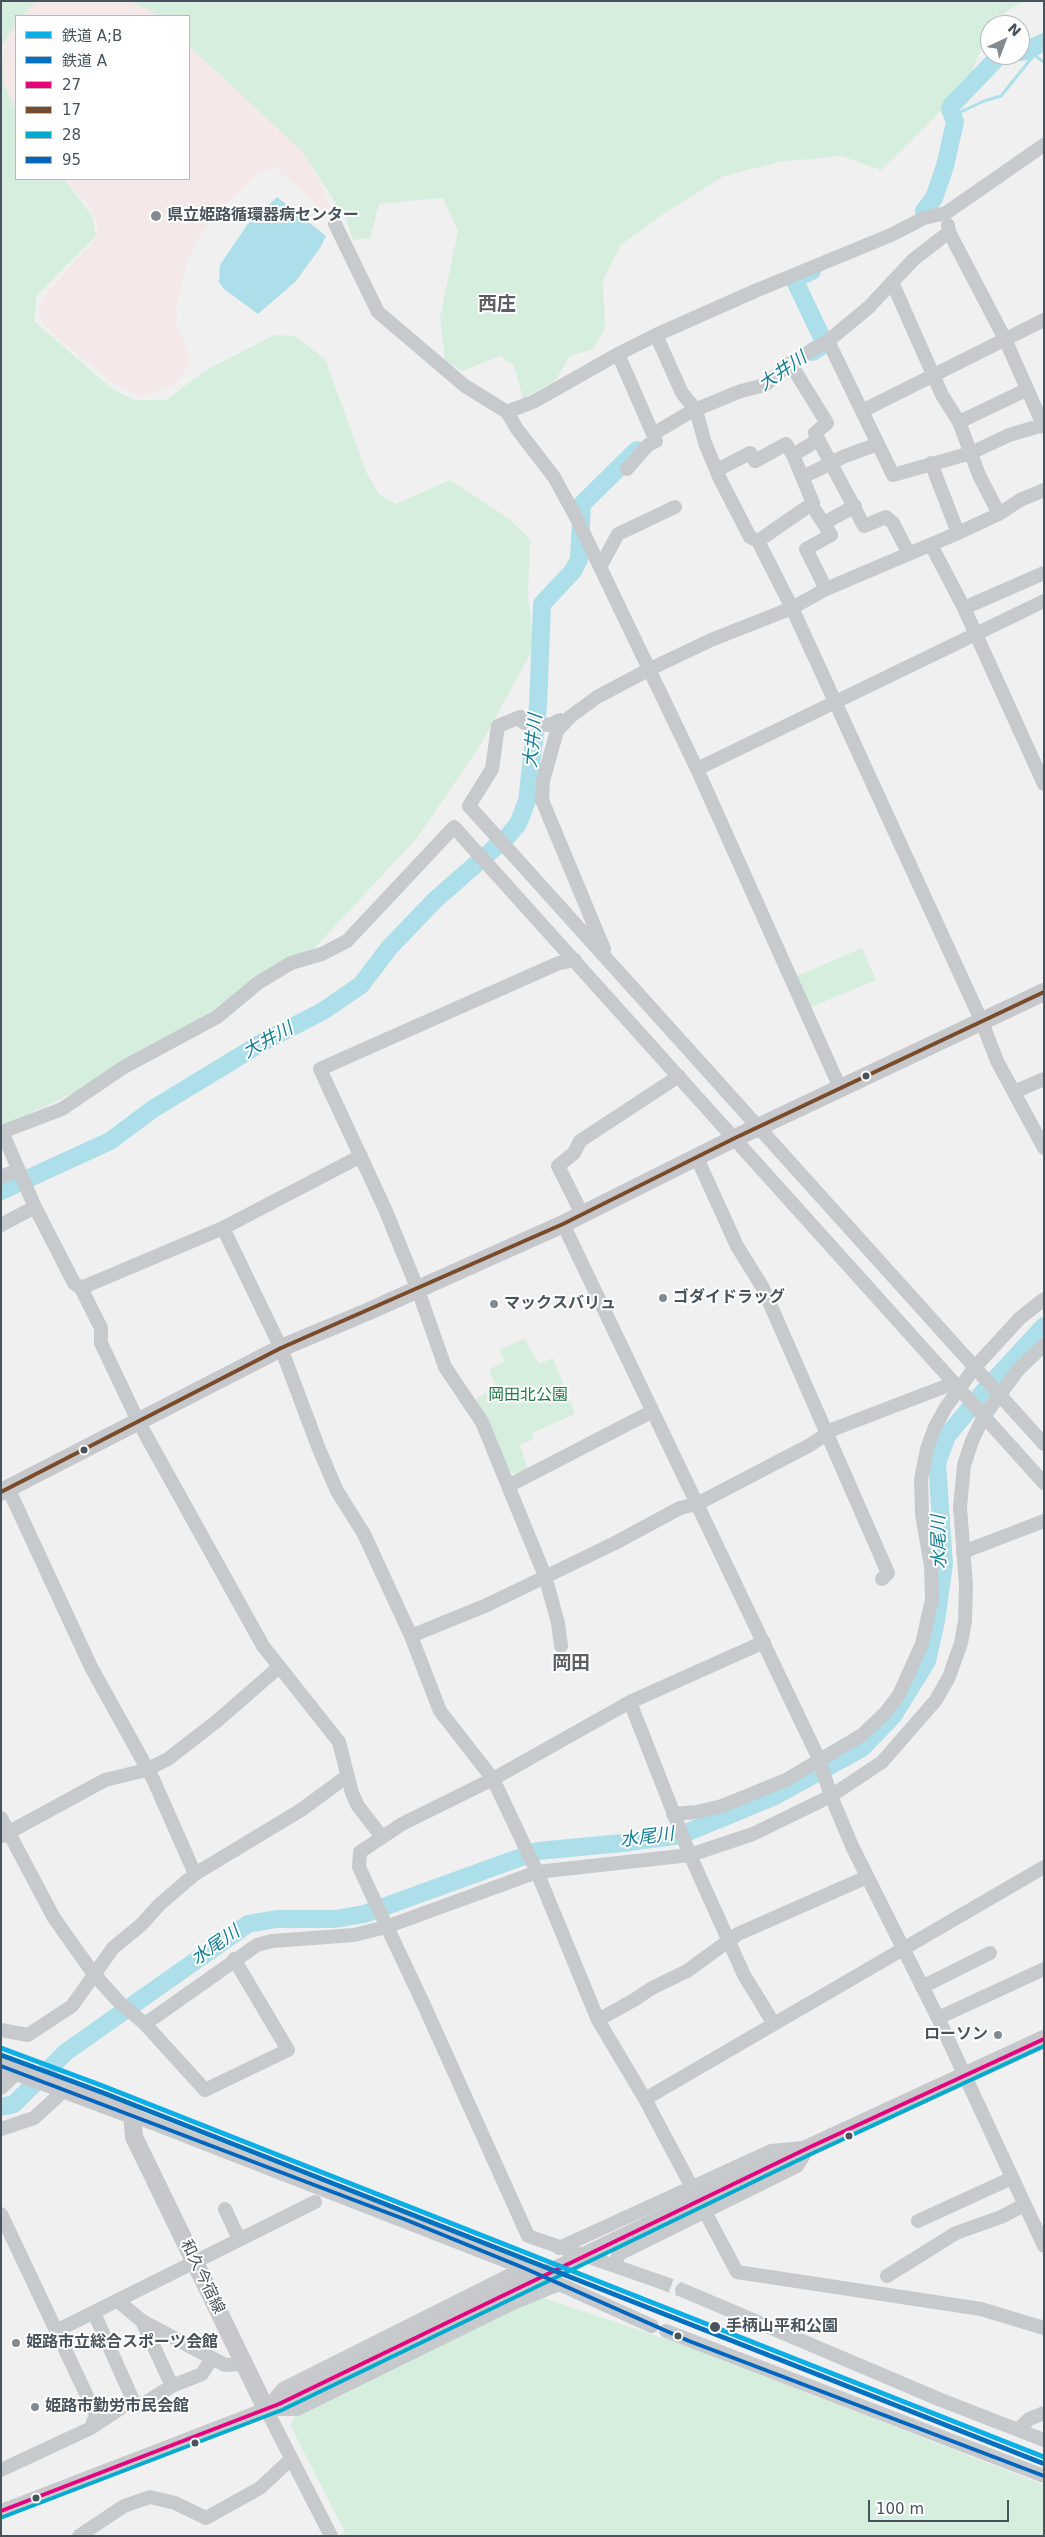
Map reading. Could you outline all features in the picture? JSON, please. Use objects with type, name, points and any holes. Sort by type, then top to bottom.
[{"type":"main road","points":[[5,1490],[281,1348],[418,1290],[563,1224],[735,1138],[841,1090],[1044,992]]},
{"type":"main road","points":[[266,2409],[699,2199],[1044,2040]]},
{"type":"main road","points":[[9,2069],[132,2115]]},
{"type":"main road","name":"和久今宿線","points":[[132,2115],[134,2137],[266,2409]]},
{"type":"street","points":[[507,412],[535,401],[618,354],[656,335],[924,218],[946,213],[1044,145]]},
{"type":"street","points":[[828,340],[894,476],[931,463],[971,453],[1026,428],[1043,426],[1005,339],[949,232],[946,213]]},
{"type":"street","points":[[335,224],[378,312],[464,386],[507,412],[554,477],[576,516],[697,769],[841,1090]]},
{"type":"street","points":[[653,434],[696,410],[741,391],[765,385],[790,363],[828,340],[868,307],[913,260],[949,232]]},
{"type":"street","points":[[892,282],[942,395],[959,422],[979,475],[999,514]]},
{"type":"street","points":[[862,411],[1044,320]]},
{"type":"street","points":[[656,335],[682,393],[696,410],[705,443],[720,479],[750,537],[758,541],[792,608],[982,1022],[998,1061],[1044,1148]]},
{"type":"street","points":[[618,354],[656,441],[648,444],[627,469]]},
{"type":"street","points":[[790,363],[827,423],[815,433],[864,526],[886,517],[893,523],[909,554]]},
{"type":"street","points":[[959,422],[1026,390]]},
{"type":"street","points":[[793,455],[818,440]]},
{"type":"street","points":[[717,470],[750,453],[755,462],[786,444],[793,455],[814,503],[758,541]]},
{"type":"street","points":[[803,477],[830,462],[878,444]]},
{"type":"street","points":[[931,463],[958,534]]},
{"type":"street","points":[[608,959],[542,800],[543,781],[557,731],[564,723],[597,696],[648,670],[711,640],[792,608],[826,588],[958,534],[1044,490]]},
{"type":"street","points":[[811,504],[831,535],[806,549],[826,588]]},
{"type":"street","points":[[824,523],[855,506]]},
{"type":"street","points":[[600,567],[618,534],[675,507]]},
{"type":"street","points":[[931,545],[976,633],[1043,782]]},
{"type":"street","points":[[964,608],[1044,573]]},
{"type":"street","points":[[697,769],[835,700],[1044,601]]},
{"type":"street","points":[[564,723],[560,720],[549,725],[524,723],[520,717],[498,726],[492,768],[469,806],[1044,1444]]},
{"type":"street","points":[[461,832],[476,814]]},
{"type":"street","points":[[382,1837],[358,1806],[346,1777],[339,1742],[263,1646],[138,1421],[101,1343],[101,1328],[81,1288],[74,1283],[28,1194],[2,1132],[62,1109],[124,1067],[217,1017],[258,983],[291,963],[322,954],[347,941],[454,827],[461,832],[1044,1483]]},
{"type":"street","points":[[561,1646],[558,1623],[545,1576],[482,1422],[445,1367],[418,1290],[361,1156],[320,1069],[559,963],[575,960]]},
{"type":"street","points":[[582,1214],[558,1166],[574,1153],[580,1141],[679,1076]]},
{"type":"street","points":[[1014,1092],[1044,1079]]},
{"type":"street","points":[[81,1288],[223,1228],[361,1156]]},
{"type":"street","points":[[697,1158],[737,1246],[763,1288],[888,1573],[882,1579]]},
{"type":"street","points":[[1,1177],[18,1170]]},
{"type":"street","points":[[1,1225],[35,1207]]},
{"type":"street","points":[[563,1224],[764,1642],[819,1759],[831,1796],[867,1877],[938,2018],[963,2076],[1044,2246]]},
{"type":"street","points":[[223,1228],[281,1348],[337,1491],[364,1534],[411,1636],[440,1711],[493,1779],[537,1872],[598,2020],[645,2099],[737,2272],[981,2309],[1044,2328]]},
{"type":"street","points":[[674,1814],[697,1812],[741,1800],[786,1780],[862,1735],[886,1712],[899,1695],[922,1644],[932,1598],[932,1566],[922,1514],[921,1479],[926,1449],[935,1427],[957,1386],[1020,1318],[1044,1299]]},
{"type":"street","points":[[145,2024],[234,1959],[257,1945],[272,1941],[354,1935],[386,1927],[537,1872],[690,1855],[753,1834],[831,1796],[882,1762],[920,1720],[949,1677],[961,1643],[965,1621],[966,1585],[960,1507],[964,1465],[972,1441],[984,1416],[1001,1396],[1018,1370],[1044,1345]]},
{"type":"street","points":[[411,1636],[487,1605],[615,1543],[680,1508],[697,1504],[826,1435],[834,1428],[957,1386]]},
{"type":"street","points":[[508,1486],[652,1412]]},
{"type":"street","points":[[5,1490],[87,1659],[146,1770],[195,1874]]},
{"type":"street","points":[[964,1552],[1044,1521]]},
{"type":"street","points":[[658,2281],[528,2236],[423,2003],[359,1867],[360,1852],[402,1824],[493,1779],[630,1702],[764,1642]]},
{"type":"street","points":[[5,1835],[105,1780],[146,1770],[168,1759],[218,1721],[279,1667]]},
{"type":"street","points":[[630,1702],[690,1855],[728,1940],[744,1975],[774,2024]]},
{"type":"street","points":[[1,2030],[28,2036],[72,2006],[93,1973],[113,1948],[141,1925],[160,1904],[195,1874],[301,1810],[346,1777]]},
{"type":"street","points":[[1,1818],[5,1835],[54,1918],[93,1973],[118,2001],[145,2024],[205,2090],[288,2050],[234,1959]]},
{"type":"street","points":[[645,2099],[1044,1867]]},
{"type":"street","points":[[598,2020],[652,1988],[687,1971],[728,1940],[867,1877]]},
{"type":"street","points":[[922,1987],[990,1953]]},
{"type":"street","points":[[938,2018],[1044,1969]]},
{"type":"street","points":[[1,2088],[6,2085],[9,2069]]},
{"type":"street","points":[[1,2129],[34,2118],[57,2097],[62,2089]]},
{"type":"street","points":[[132,2115],[524,2268],[652,2326]]},
{"type":"street","points":[[918,2221],[1012,2178]]},
{"type":"street","points":[[559,2248],[699,2199]]},
{"type":"street","points":[[614,2265],[619,2254],[699,2199]]},
{"type":"street","points":[[56,2331],[315,2202]]},
{"type":"street","points":[[886,2276],[956,2233],[1001,2217],[1024,2205]]},
{"type":"street","points":[[224,2209],[239,2239]]},
{"type":"street","points":[[1,2214],[96,2415],[91,2428]]},
{"type":"street","points":[[266,2409],[283,2389],[524,2268]]},
{"type":"street","points":[[1,2511],[266,2409],[298,2409],[513,2303],[559,2284]]},
{"type":"street","points":[[682,2290],[940,2400],[1044,2440]]},
{"type":"street","points":[[118,2301],[142,2321],[225,2365],[244,2364]]},
{"type":"street","points":[[94,2313],[133,2400],[140,2406],[172,2386],[202,2374],[212,2358]]},
{"type":"street","points":[[142,2321],[172,2386]]},
{"type":"street","points":[[666,2331],[1044,2476]]},
{"type":"street","points":[[1,2470],[91,2428],[133,2400]]},
{"type":"street","points":[[266,2409],[331,2536]]},
{"type":"street","points":[[1018,2430],[1029,2419],[1044,2412]]},
{"type":"street","points":[[79,2536],[124,2506],[150,2497],[176,2503],[206,2518],[260,2488],[291,2459]]},
{"type":"shaded area","points":[[39,1],[127,1],[152,11],[157,15],[21,15]]},
{"type":"shaded area","points":[[15,21],[15,109],[3,82],[3,50]]},
{"type":"shaded area","name":"県立姫路循環器病センター","points":[[190,44],[304,151],[338,222],[333,225],[310,199],[276,168],[259,172],[228,202],[203,232],[188,257],[177,305],[176,324],[191,359],[189,366],[175,384],[142,397],[113,383],[68,346],[45,326],[38,311],[46,295],[73,263],[92,245],[98,230],[93,210],[66,180],[190,180]]},
{"type":"green space","points":[[1,1],[37,1],[23,15],[15,15],[15,26],[2,46],[4,84],[15,110],[15,180],[65,180],[92,216],[96,236],[37,295],[34,321],[112,389],[135,400],[167,400],[204,371],[275,335],[295,336],[325,359],[367,474],[379,494],[396,504],[450,480],[508,518],[530,539],[528,596],[534,647],[480,746],[417,838],[308,955],[190,1038],[1,1127]]},
{"type":"green space","points":[[127,1],[1024,1],[1001,15],[980,15],[980,52],[966,86],[881,170],[841,156],[779,162],[724,176],[666,212],[621,245],[603,280],[605,328],[593,349],[570,356],[555,381],[523,398],[514,366],[500,356],[462,371],[445,360],[440,317],[458,231],[443,198],[379,204],[370,238],[353,240],[346,219],[302,151],[190,47],[190,15],[156,15]]},
{"type":"green space","points":[[862,948],[876,980],[811,1007],[797,976]]},
{"type":"green space","name":"岡田北公園","points":[[525,1339],[539,1364],[553,1358],[575,1414],[532,1433],[534,1439],[520,1445],[528,1469],[517,1474],[506,1471],[474,1401],[496,1386],[489,1370],[504,1361],[500,1349]]},
{"type":"green space","name":"手柄山平和公園","points":[[541,2297],[692,2348],[1044,2485],[1044,2536],[338,2536],[345,2532],[290,2425],[295,2417],[533,2299]]},
{"type":"water","points":[[277,197],[326,236],[320,248],[296,281],[258,314],[224,289],[219,282],[220,265],[247,225]]},
{"type":"waterway","name":"大井川","points":[[1030,49],[1044,42]]},
{"type":"waterway","points":[[952,116],[984,101],[1001,96],[1034,55],[1044,62]]},
{"type":"waterway","name":"大井川","points":[[924,211],[934,198],[945,166],[955,122],[950,109],[990,65]]},
{"type":"waterway","name":"大井川","points":[[812,271],[794,279],[825,344],[812,352]]},
{"type":"waterway","name":"大井川","points":[[1,1191],[110,1141],[153,1109],[263,1042],[323,1011],[361,985],[389,948],[435,900],[507,837],[518,824],[527,801],[538,706],[542,604],[573,571],[579,559],[582,504],[637,450]]},
{"type":"waterway","name":"水尾川","points":[[1,2107],[14,2104],[66,2052],[248,1924],[276,1919],[335,1919],[364,1914],[538,1851],[681,1835],[773,1797],[862,1748],[893,1716],[927,1661],[936,1621],[944,1564],[937,1463],[947,1436],[984,1391],[1044,1326]]},
{"type":"tunnel","points":[[658,2281],[682,2290]]},
{"type":"rail line","name":"A;B","points":[[1,2048],[103,2086],[1044,2457]]},
{"type":"rail line","name":"A","points":[[1,2055],[101,2092],[1042,2463]]},
{"type":"transit line","name":"17","points":[[1,1492],[281,1348],[563,1224],[735,1138],[1044,992]]},
{"type":"transit line","name":"27","points":[[1,2511],[279,2404],[808,2148],[1044,2039]]},
{"type":"transit line","name":"28","points":[[3,2517],[282,2410],[811,2154],[1044,2046]]},
{"type":"transit line","name":"95","points":[[1,2066],[404,2219],[524,2268],[689,2341],[1044,2476]]},
{"type":"place","name":"県立姫路循環器病センター","points":[[156,216]]},
{"type":"place","name":"ゴダイドラッグ","points":[[663,1298]]},
{"type":"place","name":"マックスバリュ","points":[[494,1304]]},
{"type":"place","name":"ローソン","points":[[998,2035]]},
{"type":"place","name":"手柄山平和公園","points":[[715,2327]]},
{"type":"place","name":"姫路市立総合スポーツ会館","points":[[16,2343]]},
{"type":"place","name":"姫路市勤労市民会館","points":[[35,2407]]},
{"type":"district","name":"西庄","points":[[497,305]]},
{"type":"district","name":"岡田","points":[[571,1664]]}]
